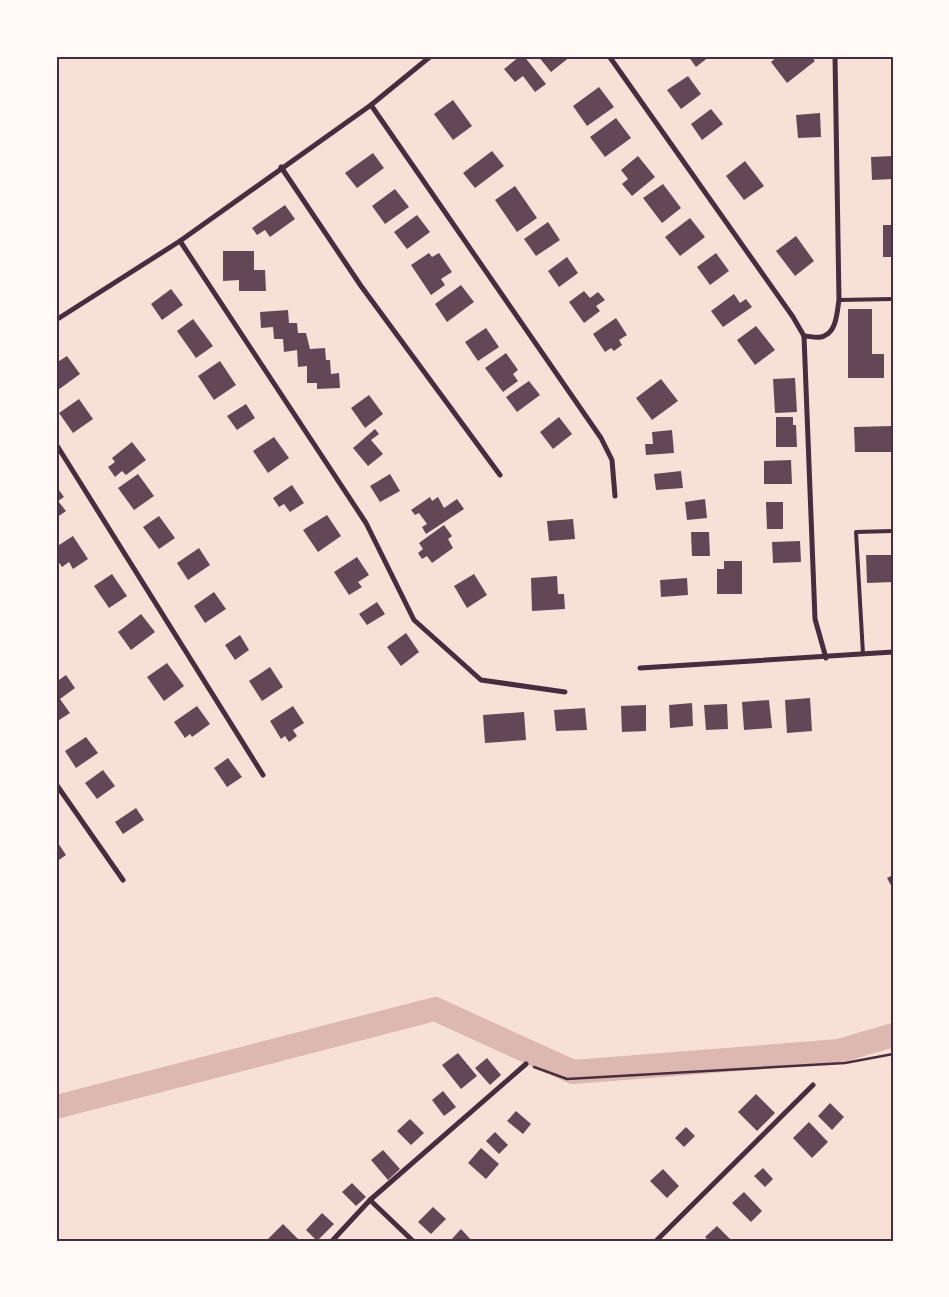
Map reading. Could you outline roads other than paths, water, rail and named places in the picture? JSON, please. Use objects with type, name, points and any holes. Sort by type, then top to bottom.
[{"type":"street","points":[[56,320],[180,241],[281,167],[371,105],[431,56]]},
{"type":"street","points":[[609,56],[793,317],[804,336],[815,619],[826,658]]},
{"type":"street","points":[[804,336],[821,337],[828,333],[835,321],[838,300],[836,56]]},
{"type":"street","points":[[371,105],[601,438],[612,460],[616,496]]},
{"type":"street","points":[[281,167],[360,286],[500,475]]},
{"type":"street","points":[[180,241],[366,523],[414,620],[481,680],[565,692]]},
{"type":"street","points":[[56,444],[263,775]]},
{"type":"street","points":[[640,668],[826,658],[893,652]]},
{"type":"street","points":[[56,784],[123,880]]},
{"type":"street","points":[[332,1241],[370,1200],[526,1064]]},
{"type":"street","points":[[656,1241],[813,1085]]},
{"type":"street","points":[[370,1200],[412,1241]]},
{"type":"lane","points":[[838,300],[893,299]]},
{"type":"lane","points":[[863,654],[856,532],[893,531]]},
{"type":"waterway","points":[[56,1107],[435,1009],[573,1072],[839,1051],[893,1035]]}]
